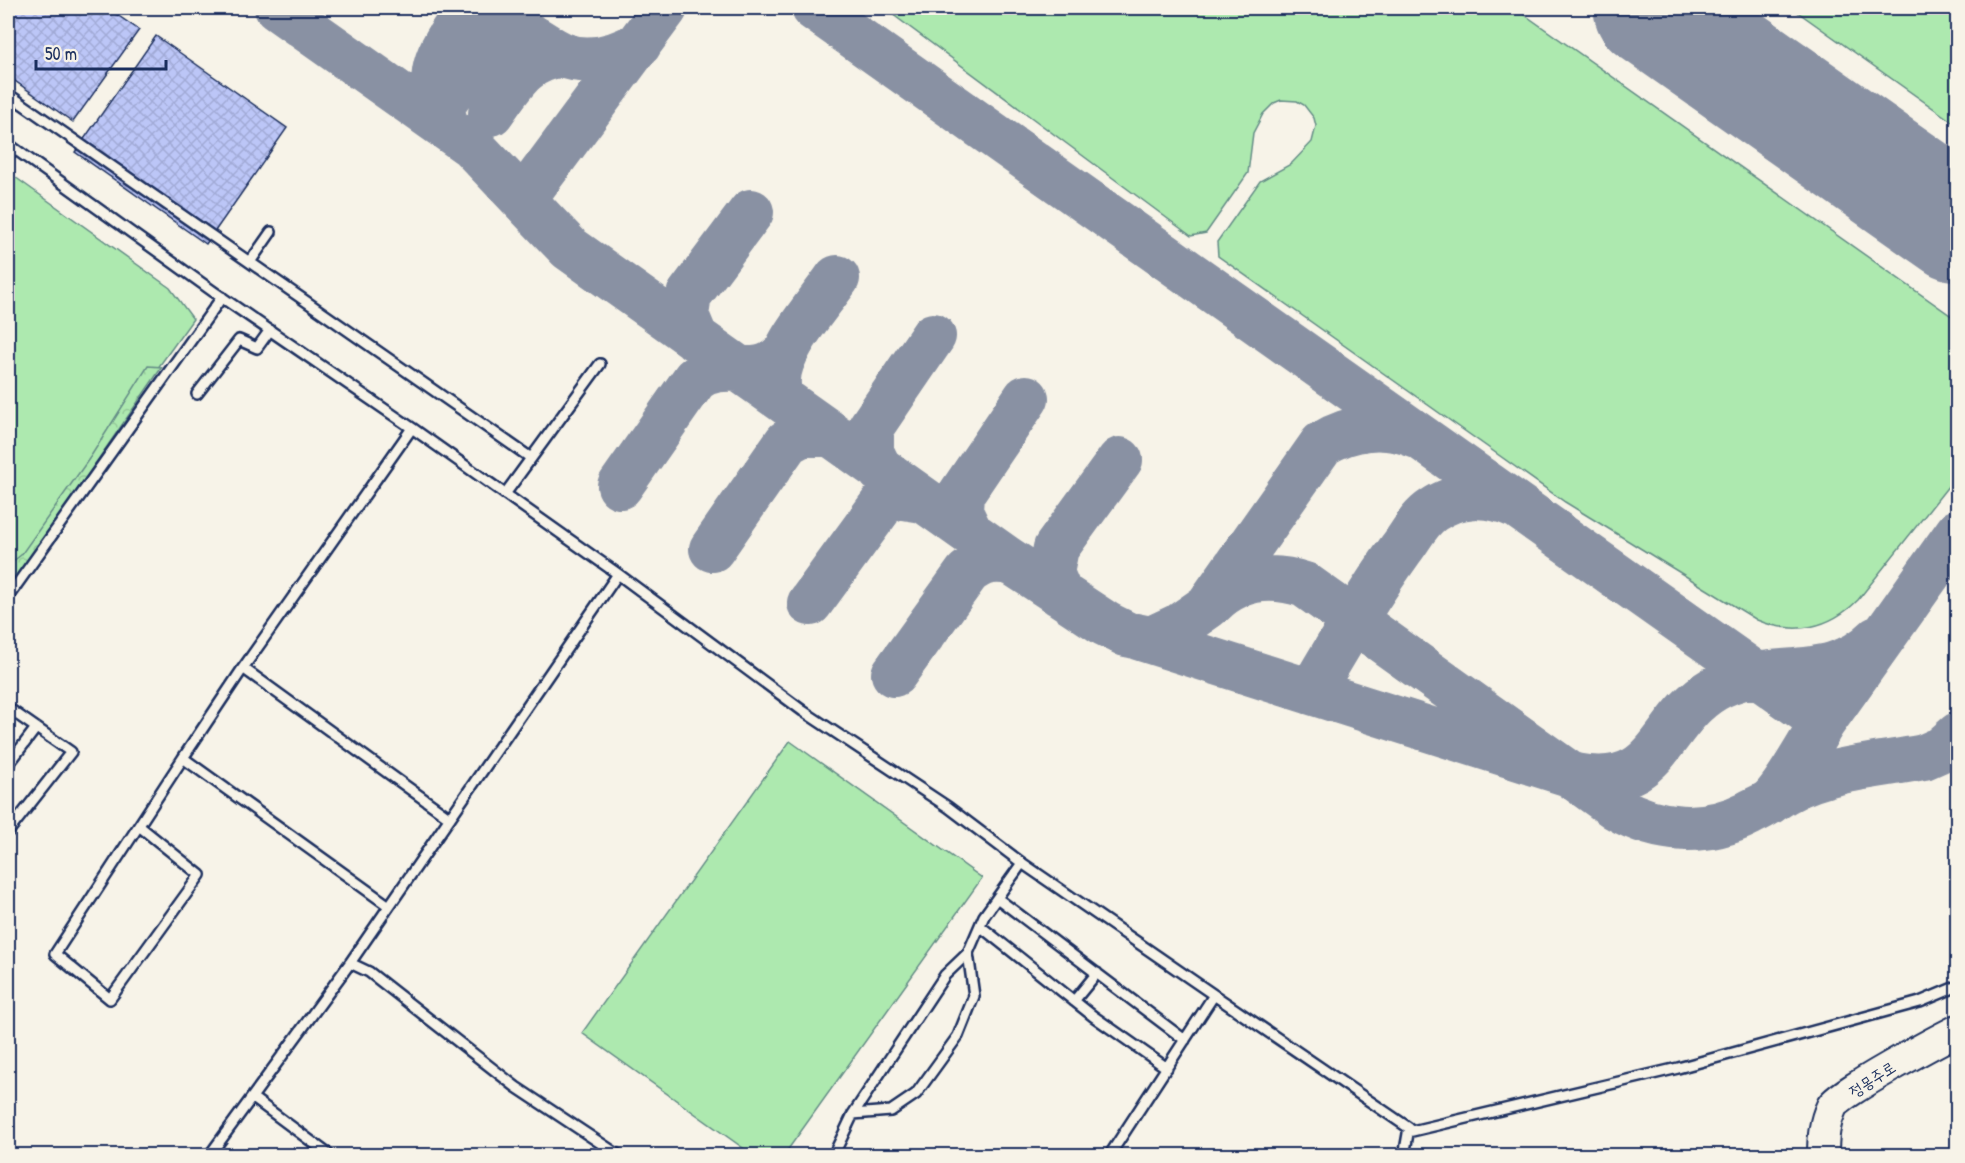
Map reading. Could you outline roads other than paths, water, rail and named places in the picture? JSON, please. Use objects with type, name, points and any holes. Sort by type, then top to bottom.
[{"type":"main road","name":"정몽주로","points":[[1823,1155],[1823,1132],[1833,1104],[1914,1052],[1958,1030]]},
{"type":"lane","points":[[8,94],[531,458]]},
{"type":"lane","points":[[8,144],[618,574],[803,711],[948,807],[1022,863],[1409,1128],[1404,1155]]},
{"type":"lane","points":[[250,262],[271,232]]},
{"type":"lane","points":[[8,597],[222,297]]},
{"type":"lane","points":[[197,394],[239,340],[257,348],[270,330]]},
{"type":"lane","points":[[505,494],[600,364]]},
{"type":"lane","points":[[139,826],[200,875],[110,999],[55,954],[183,758],[243,668],[412,428]]},
{"type":"lane","points":[[208,1155],[350,963],[618,574]]},
{"type":"lane","points":[[243,668],[450,818]]},
{"type":"lane","points":[[8,708],[71,752],[8,832]]},
{"type":"lane","points":[[8,765],[36,728]]},
{"type":"lane","points":[[183,758],[389,906]]},
{"type":"lane","points":[[833,1155],[853,1114],[945,975],[968,953],[980,926],[1022,863]]},
{"type":"lane","points":[[997,898],[1185,1040]]},
{"type":"lane","points":[[980,926],[1074,1001],[1167,1068]]},
{"type":"lane","points":[[853,1114],[891,1111],[916,1094],[958,1036],[974,996],[968,953]]},
{"type":"lane","points":[[350,963],[369,972],[516,1087],[621,1155]]},
{"type":"lane","points":[[1074,1001],[1097,973]]},
{"type":"lane","points":[[1408,1132],[1678,1068],[1920,1002],[1958,986]]},
{"type":"lane","points":[[1109,1155],[1214,995]]},
{"type":"lane","points":[[252,1098],[331,1155]]}]
